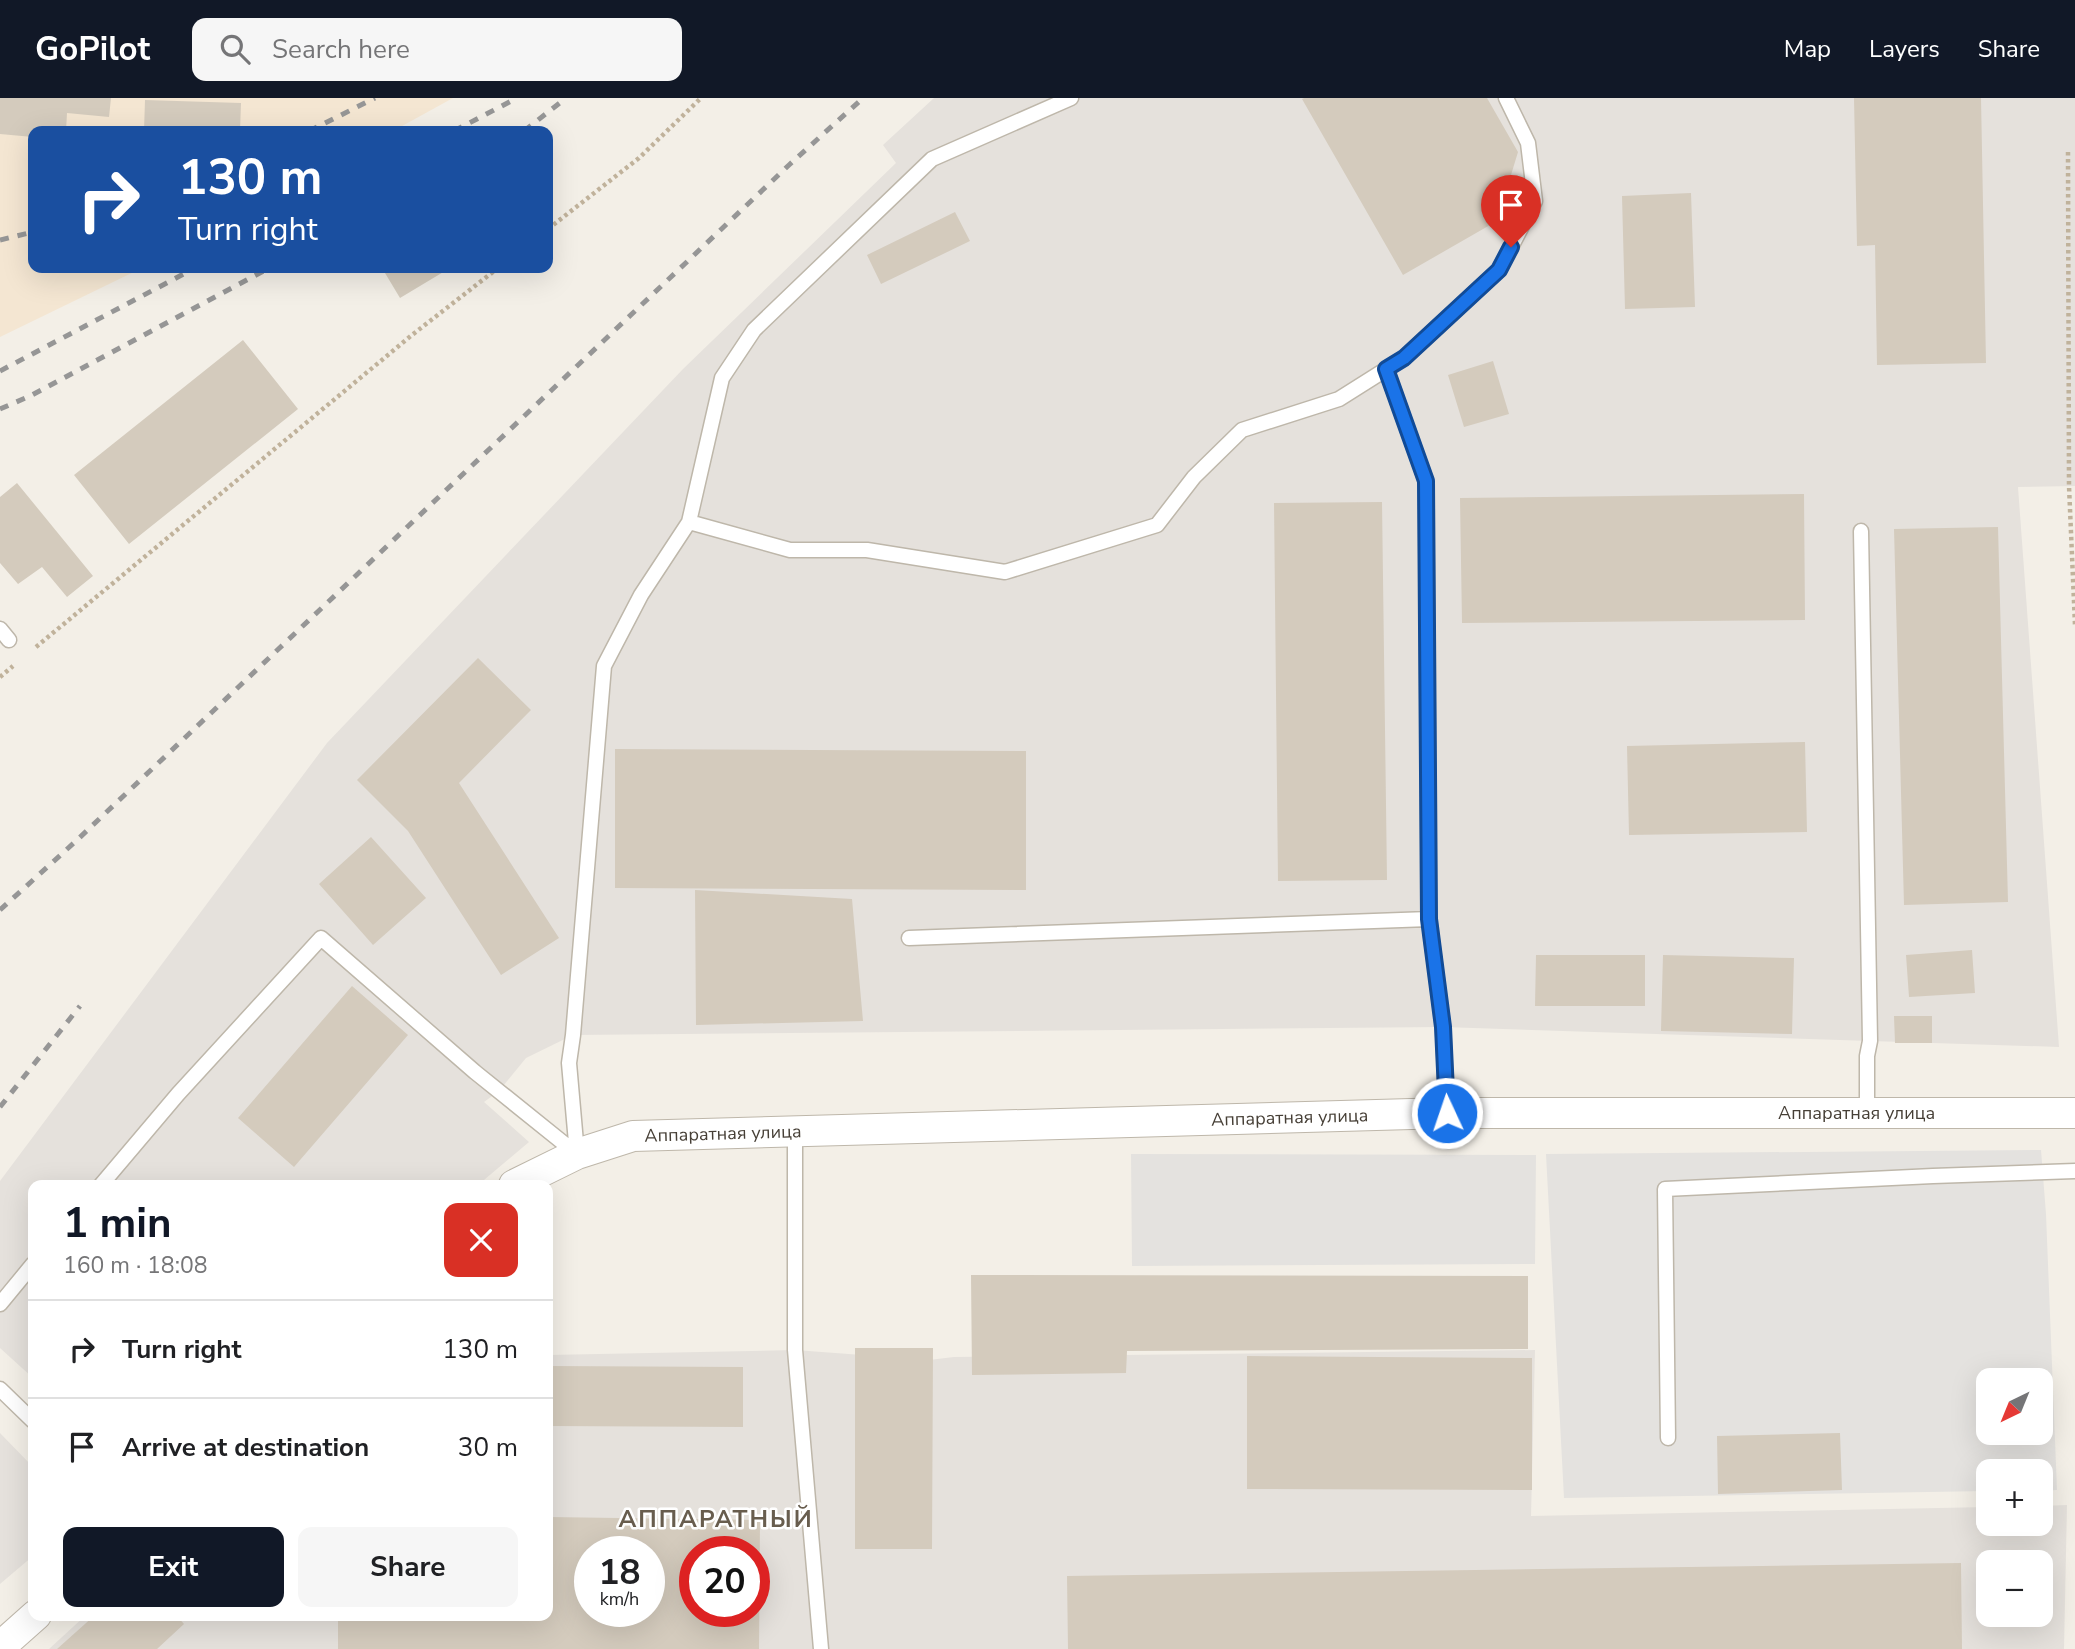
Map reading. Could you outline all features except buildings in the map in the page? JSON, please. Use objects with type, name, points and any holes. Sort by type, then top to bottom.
[{"type":"street","name":"Аппаратная улица","points":[[524,1180],[577,1154],[634,1136],[1447,1113],[2075,1112]]},
{"type":"street","points":[[0,1647],[29,1621]]},
{"type":"lane","points":[[577,1154],[569,1063],[604,666],[641,595],[689,522],[722,379],[754,330],[932,159],[1071,98]]},
{"type":"lane","points":[[689,522],[790,550],[867,550],[1005,572],[1157,525],[1194,477],[1242,430],[1339,399],[1404,358],[1499,270],[1535,201],[1528,143],[1506,98]]},
{"type":"lane","points":[[1386,369],[1426,481],[1429,919],[1443,1027],[1447,1113]]},
{"type":"lane","points":[[1861,531],[1870,1041],[1867,1056],[1867,1113]]},
{"type":"lane","points":[[909,938],[1429,919]]},
{"type":"lane","points":[[105,1180],[178,1094],[321,938],[475,1072],[577,1154]]},
{"type":"lane","points":[[795,1131],[795,1350],[821,1649]]},
{"type":"lane","points":[[1668,1438],[1665,1189],[2075,1171]]},
{"type":"lane","points":[[0,1304],[28,1270]]},
{"type":"lane","points":[[0,1389],[28,1416]]},
{"type":"path","points":[[553,225],[639,158],[701,98]]},
{"type":"path","points":[[2068,152],[2069,486],[2075,625]]},
{"type":"path","points":[[32,650],[412,334],[491,273]]},
{"type":"path","points":[[0,677],[21,659]]},
{"type":"shaded area","points":[[0,98],[453,98],[402,126],[28,126],[28,273],[132,273],[0,337]]},
{"type":"shaded area","points":[[934,98],[2075,98],[2075,486],[2018,487],[2059,1047],[1443,1027],[573,1035],[526,1058],[499,1091],[484,1102],[529,1142],[484,1180],[28,1180],[28,1373],[0,1348],[0,1181],[327,743],[683,369],[896,163],[883,145]]},
{"type":"shaded area","points":[[2041,1150],[2052,1368],[1976,1368],[1976,1446],[2053,1446],[2053,1390],[2057,1490],[2053,1490],[2053,1459],[1976,1459],[1976,1491],[1564,1498],[1546,1154]]},
{"type":"shaded area","points":[[1131,1154],[1536,1155],[1535,1264],[1132,1266]]},
{"type":"shaded area","points":[[795,1350],[929,1360],[954,1357],[1535,1350],[1531,1516],[1976,1507],[1976,1536],[2053,1536],[2053,1506],[2067,1505],[2064,1649],[49,1649],[79,1621],[553,1621],[553,1355]]},
{"type":"shaded area","points":[[0,1433],[28,1462],[28,1560],[0,1584]]},
{"type":"railway","points":[[319,126],[375,98]]},
{"type":"railway","points":[[464,126],[517,98]]},
{"type":"railway","points":[[530,126],[566,98]]},
{"type":"railway","points":[[0,910],[863,98]]},
{"type":"railway","points":[[0,240],[28,233]]},
{"type":"railway","points":[[0,371],[186,273]]},
{"type":"railway","points":[[0,409],[30,396],[260,273]]},
{"type":"railway","points":[[0,1107],[80,1006]]},
{"type":"district","name":"АППАРАТНЫЙ","points":[[716,1519]]},
{"type":"route","points":[[1447,1113],[1443,1027],[1429,919],[1426,481],[1386,369],[1404,358],[1499,270],[1511,247]]}]
